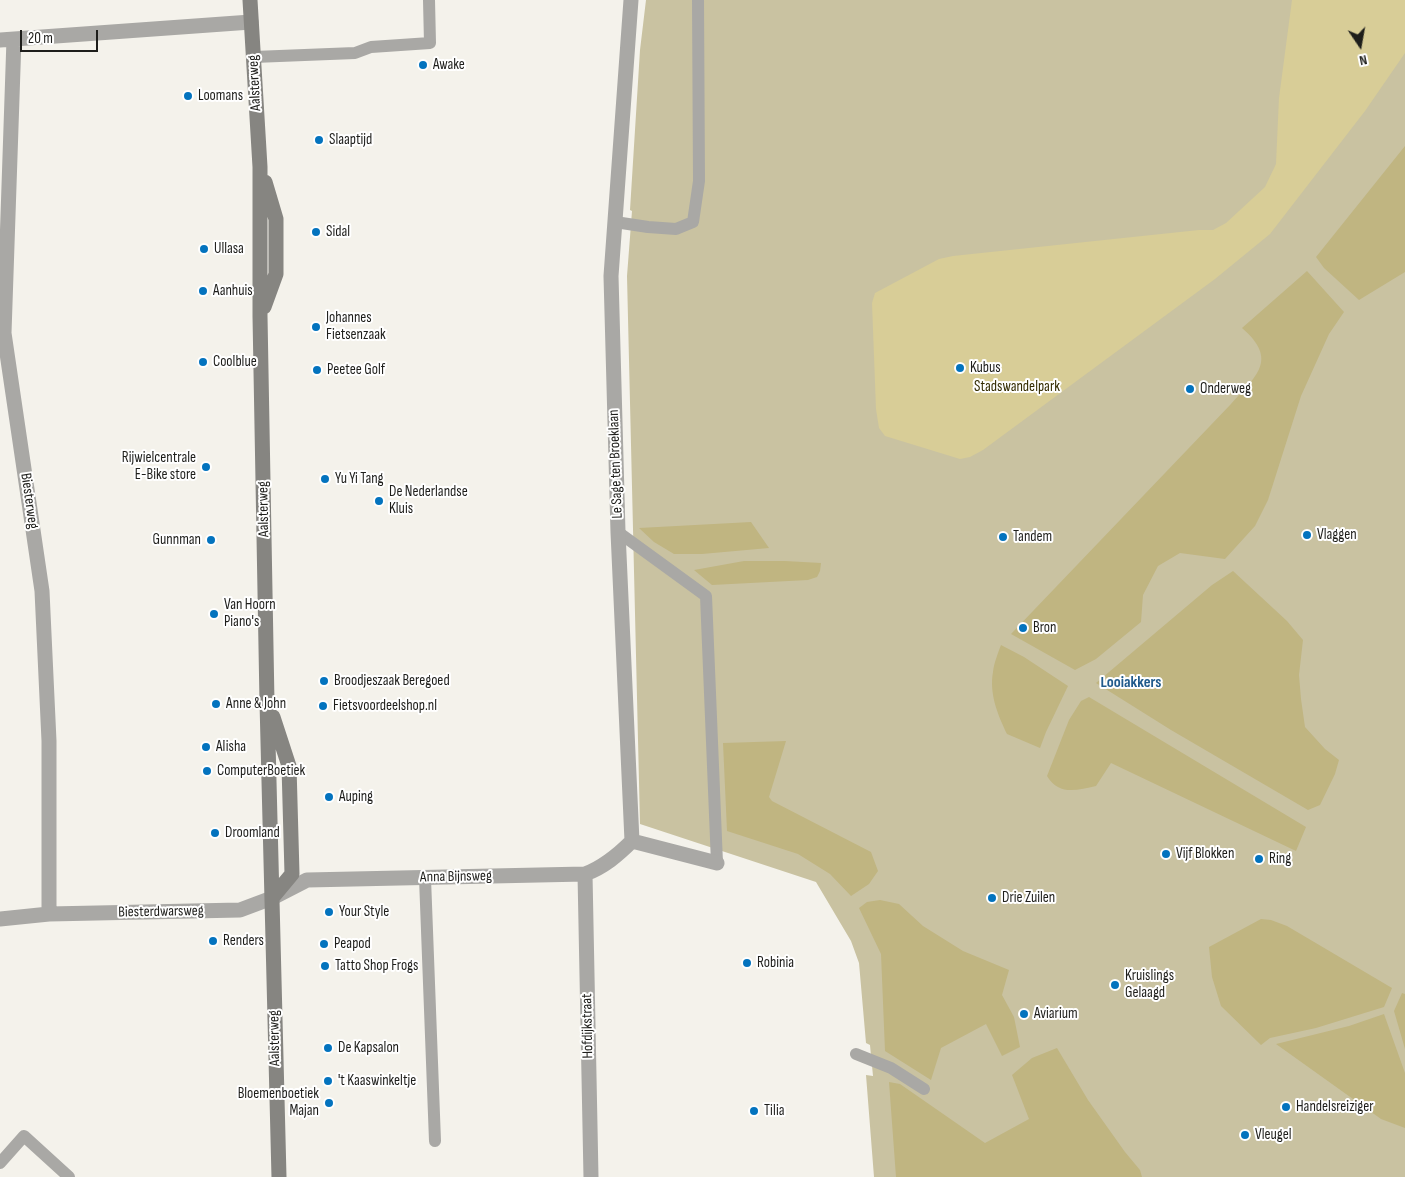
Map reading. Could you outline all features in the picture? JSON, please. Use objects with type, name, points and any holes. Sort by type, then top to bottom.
[{"type":"main road","name":"Aalsterweg","points":[[250,0],[260,167],[260,316],[267,702],[289,766],[292,874],[272,898],[279,1177]]},
{"type":"street","name":"Le Sage ten Broeklaan","points":[[631,0],[611,276],[618,532],[632,841]]},
{"type":"street","points":[[7,40],[251,22]]},
{"type":"street","name":"Biesterweg","points":[[7,40],[2,333],[42,591],[49,740],[49,914]]},
{"type":"street","points":[[632,841],[717,863]]},
{"type":"street","name":"Anna Bijnsweg","points":[[272,898],[307,880],[585,874],[597,870],[615,858],[632,841]]},
{"type":"street","name":"Hofdijkstraat","points":[[585,874],[592,1177]]},
{"type":"street","name":"Biesterdwarsweg","points":[[49,914],[240,910],[272,898]]},
{"type":"street","points":[[0,919],[49,914]]},
{"type":"lane","points":[[254,56],[355,53],[371,47],[430,44],[429,0]]},
{"type":"lane","points":[[614,222],[676,229],[693,222],[699,181],[698,0]]},
{"type":"lane","points":[[618,532],[706,596],[717,863]]},
{"type":"lane","points":[[425,878],[435,1141]]},
{"type":"lane","points":[[856,1054],[891,1068],[924,1089]]},
{"type":"lane","points":[[0,1163],[24,1136],[69,1177]]},
{"type":"green space","name":"Stadswandelpark","points":[[646,0],[1405,0],[1405,1177],[874,1177],[866,1075],[873,1076],[870,1045],[866,1043],[859,963],[851,941],[816,882],[640,824],[627,276],[640,50]]},
{"type":"shaded area","points":[[1292,0],[1405,0],[1405,53],[1365,111],[1270,234],[1215,279],[983,450],[970,457],[960,459],[885,436],[879,428],[876,409],[872,303],[875,293],[939,259],[953,256],[1213,230],[1226,223],[1265,187],[1276,164],[1279,98]]},
{"type":"shaded area","points":[[1405,146],[1405,272],[1359,300],[1324,268],[1316,257]]},
{"type":"shaded area","points":[[1307,271],[1344,312],[1329,334],[1301,396],[1268,500],[1255,526],[1225,559],[1180,553],[1158,566],[1143,595],[1141,622],[1096,659],[1075,670],[1011,634],[1248,385],[1260,368],[1261,359],[1259,349],[1253,339],[1242,328]]},
{"type":"shaded area","points":[[751,522],[769,548],[702,554],[674,554],[654,542],[639,528]]},
{"type":"shaded area","points":[[744,561],[821,563],[817,577],[808,580],[712,585],[694,570]]},
{"type":"shaded area","points":[[1233,571],[1287,621],[1303,640],[1299,675],[1305,727],[1325,749],[1339,760],[1335,774],[1320,805],[1308,810],[1171,730],[1096,683],[1212,585]]},
{"type":"shaded area","points":[[1001,645],[1024,657],[1068,686],[1040,748],[1007,734],[998,712],[993,696],[992,680],[994,665]]},
{"type":"shaded area","points":[[1089,697],[1306,827],[1296,851],[1111,763],[1096,786],[1075,790],[1057,787],[1047,776],[1069,720],[1081,701]]},
{"type":"shaded area","points":[[786,741],[769,797],[772,801],[871,852],[878,871],[869,884],[851,896],[830,874],[798,854],[727,831],[723,743]]},
{"type":"shaded area","points":[[880,900],[899,904],[923,926],[963,951],[1009,970],[1002,995],[1014,1017],[1020,1047],[1002,1056],[986,1024],[941,1048],[931,1080],[885,1051],[881,954],[859,908],[867,902]]},
{"type":"shaded area","points":[[1261,919],[1271,920],[1287,926],[1392,988],[1384,1007],[1316,1028],[1270,1038],[1261,1045],[1221,1006],[1212,977],[1209,947]]},
{"type":"shaded area","points":[[1402,993],[1405,994],[1405,1049],[1394,1011]]},
{"type":"shaded area","points":[[1384,1014],[1405,1073],[1405,1128],[1381,1119],[1276,1044],[1349,1026]]},
{"type":"shaded area","points":[[1057,1048],[1088,1100],[1140,1170],[1142,1177],[896,1177],[889,1082],[900,1084],[985,1143],[1029,1119],[1012,1075],[1032,1058]]},
{"type":"place","name":"Awake","points":[[423,65]]},
{"type":"place","name":"Loomans","points":[[188,96]]},
{"type":"place","name":"Slaaptijd","points":[[319,140]]},
{"type":"place","name":"Sidal","points":[[316,232]]},
{"type":"place","name":"Ullasa","points":[[204,249]]},
{"type":"place","name":"Aanhuis","points":[[203,291]]},
{"type":"place","name":"Johannes Fietsenzaak","points":[[316,327]]},
{"type":"place","name":"Coolblue","points":[[203,362]]},
{"type":"place","name":"Kubus","points":[[960,368]]},
{"type":"place","name":"Peetee Golf","points":[[317,370]]},
{"type":"place","name":"Onderweg","points":[[1190,389]]},
{"type":"place","name":"Rijwielcentrale E-Bike store","points":[[206,467]]},
{"type":"place","name":"Yu Yi Tang","points":[[325,479]]},
{"type":"place","name":"De Nederlandse Kluis","points":[[379,501]]},
{"type":"place","name":"Vlaggen","points":[[1307,535]]},
{"type":"place","name":"Tandem","points":[[1003,537]]},
{"type":"place","name":"Gunnman","points":[[211,540]]},
{"type":"place","name":"Van Hoorn Piano's","points":[[214,614]]},
{"type":"place","name":"Bron","points":[[1023,628]]},
{"type":"place","name":"Broodjeszaak Beregoed","points":[[324,681]]},
{"type":"place","name":"Anne & John","points":[[216,704]]},
{"type":"place","name":"Fietsvoordeelshop.nl","points":[[323,706]]},
{"type":"place","name":"Alisha","points":[[206,747]]},
{"type":"place","name":"ComputerBoetiek","points":[[207,771]]},
{"type":"place","name":"Auping","points":[[329,797]]},
{"type":"place","name":"Droomland","points":[[215,833]]},
{"type":"place","name":"Vijf Blokken","points":[[1166,854]]},
{"type":"place","name":"Ring","points":[[1259,859]]},
{"type":"place","name":"Drie Zuilen","points":[[992,898]]},
{"type":"place","name":"Your Style","points":[[329,912]]},
{"type":"place","name":"Renders","points":[[213,941]]},
{"type":"place","name":"Peapod","points":[[324,944]]},
{"type":"place","name":"Robinia","points":[[747,963]]},
{"type":"place","name":"Tatto Shop Frogs","points":[[325,966]]},
{"type":"place","name":"Kruislings Gelaagd","points":[[1115,985]]},
{"type":"place","name":"Aviarium","points":[[1024,1014]]},
{"type":"place","name":"De Kapsalon","points":[[328,1048]]},
{"type":"place","name":"'t Kaaswinkeltje","points":[[328,1081]]},
{"type":"place","name":"Bloemenboetiek Majan","points":[[329,1103]]},
{"type":"place","name":"Handelsreiziger","points":[[1286,1107]]},
{"type":"place","name":"Tilia","points":[[754,1111]]},
{"type":"place","name":"Vleugel","points":[[1245,1135]]},
{"type":"district","name":"Looiakkers","points":[[1131,683]]}]
